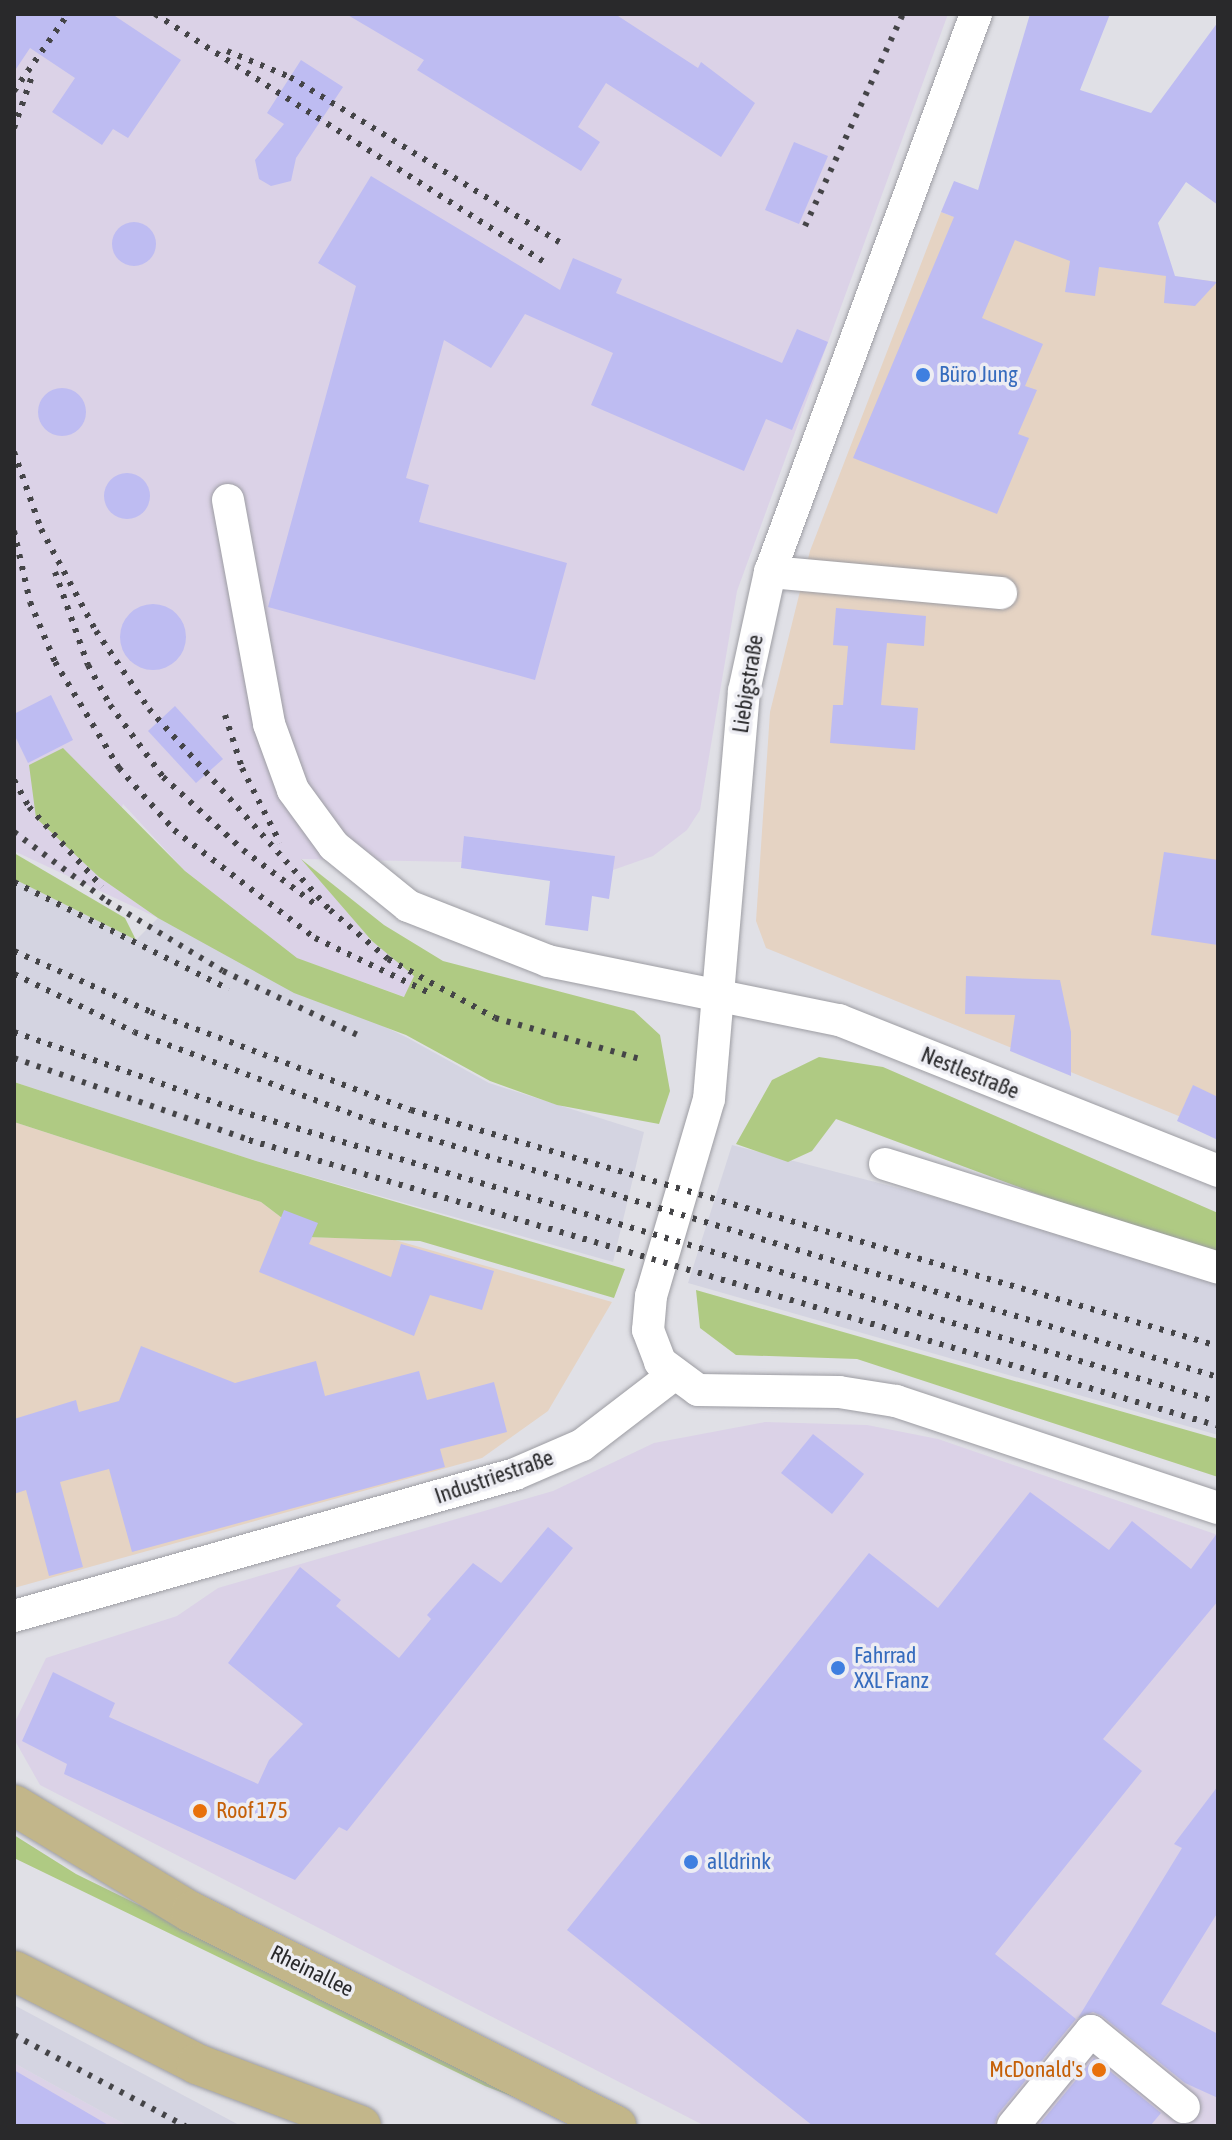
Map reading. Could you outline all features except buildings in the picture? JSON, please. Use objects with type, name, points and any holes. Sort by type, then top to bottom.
[{"type":"main road","name":"Rheinallee","points":[[14,1805],[191,1912],[616,2126]]},
{"type":"main road","points":[[14,1971],[197,2064],[361,2126]]},
{"type":"street","name":"Liebigstraße","points":[[672,1376],[652,1347],[648,1313],[709,1099],[744,691],[770,572],[976,14]]},
{"type":"street","name":"Nestlestraße","points":[[228,500],[269,724],[293,790],[334,846],[408,906],[486,941],[548,961],[839,1020],[1218,1171]]},
{"type":"street","points":[[770,572],[1001,593]]},
{"type":"street","points":[[885,1164],[1218,1268]]},
{"type":"street","points":[[672,1376],[712,1394],[839,1392],[896,1401],[1218,1508]]},
{"type":"street","name":"Industriestraße","points":[[18,1617],[515,1474],[582,1445],[672,1376]]},
{"type":"street","points":[[1013,2126],[1091,2031],[1184,2107]]},
{"type":"shaded area","points":[[14,14],[948,14],[737,591],[700,810],[687,830],[653,856],[613,870],[614,856],[465,836],[462,862],[302,859],[372,941],[414,975],[405,997],[296,958],[185,871],[123,804],[99,877],[158,918],[14,851]]},
{"type":"shaded area","points":[[941,212],[1084,265],[1218,282],[1218,1132],[766,948],[756,921],[770,712],[810,551]]},
{"type":"shaded area","points":[[14,879],[136,940],[158,918],[406,1037],[489,1083],[644,1132],[613,1262],[256,1161],[14,1082]]},
{"type":"shaded area","points":[[14,1122],[261,1202],[307,1237],[395,1240],[612,1302],[548,1411],[482,1458],[14,1588]]},
{"type":"shaded area","points":[[732,1145],[1118,1245],[1218,1280],[1218,1435],[688,1283]]},
{"type":"shaded area","points":[[765,1422],[867,1425],[938,1439],[1218,1535],[1218,2126],[705,2126],[40,1785],[14,1739],[14,1724],[46,1658],[177,1616],[218,1588],[553,1491],[654,1443]]},
{"type":"shaded area","points":[[14,2005],[241,2126],[128,2126],[14,2063]]},
{"type":"shaded area","points":[[14,2063],[128,2126],[14,2126]]},
{"type":"green space","points":[[63,748],[185,871],[297,958],[404,997],[414,976],[372,941],[301,859],[384,925],[443,961],[634,1011],[660,1035],[670,1091],[659,1124],[557,1105],[490,1081],[406,1035],[294,993],[158,918],[99,877],[36,818],[29,765]]},
{"type":"green space","points":[[14,853],[125,918],[136,940],[14,879]]},
{"type":"green space","points":[[819,1057],[883,1067],[1218,1213],[1218,1261],[836,1119],[812,1151],[788,1162],[736,1144],[772,1080]]},
{"type":"green space","points":[[14,1082],[256,1161],[625,1269],[614,1298],[420,1241],[307,1237],[261,1202],[14,1122]]},
{"type":"green space","points":[[696,1290],[1218,1439],[1218,1477],[857,1359],[736,1355],[700,1328]]},
{"type":"green space","points":[[14,1835],[76,1874],[578,2121],[485,2086],[14,1858]]},
{"type":"railway","points":[[14,91],[68,14]]},
{"type":"railway","points":[[155,14],[543,261]]},
{"type":"railway","points":[[805,226],[903,14]]},
{"type":"railway","points":[[227,51],[290,77],[559,242]]},
{"type":"railway","points":[[14,128],[32,76]]},
{"type":"railway","points":[[14,452],[41,529],[96,631],[149,709],[330,910],[388,959],[495,1018],[643,1060]]},
{"type":"railway","points":[[14,531],[30,602],[55,662],[119,768],[174,830],[315,938],[432,994]]},
{"type":"railway","points":[[55,572],[88,665],[110,705],[163,777],[243,850],[315,904]]},
{"type":"railway","points":[[225,715],[242,768],[280,843]]},
{"type":"railway","points":[[14,780],[29,807],[102,887]]},
{"type":"railway","points":[[14,832],[107,901],[223,971],[360,1036]]},
{"type":"railway","points":[[14,882],[229,989]]},
{"type":"railway","points":[[14,951],[151,1012],[411,1110],[1218,1346]]},
{"type":"railway","points":[[14,974],[134,1032],[371,1121],[1218,1377]]},
{"type":"railway","points":[[14,1032],[239,1111],[1218,1402]]},
{"type":"railway","points":[[14,1058],[249,1140],[1218,1426]]},
{"type":"railway","points":[[14,2035],[185,2126]]},
{"type":"place","name":"Büro Jung","points":[[923,375]]},
{"type":"place","name":"Fahrrad XXL Franz","points":[[838,1668]]},
{"type":"place","name":"Roof 175","points":[[200,1811]]},
{"type":"place","name":"alldrink","points":[[691,1862]]},
{"type":"place","name":"McDonald's","points":[[1099,2070]]}]
